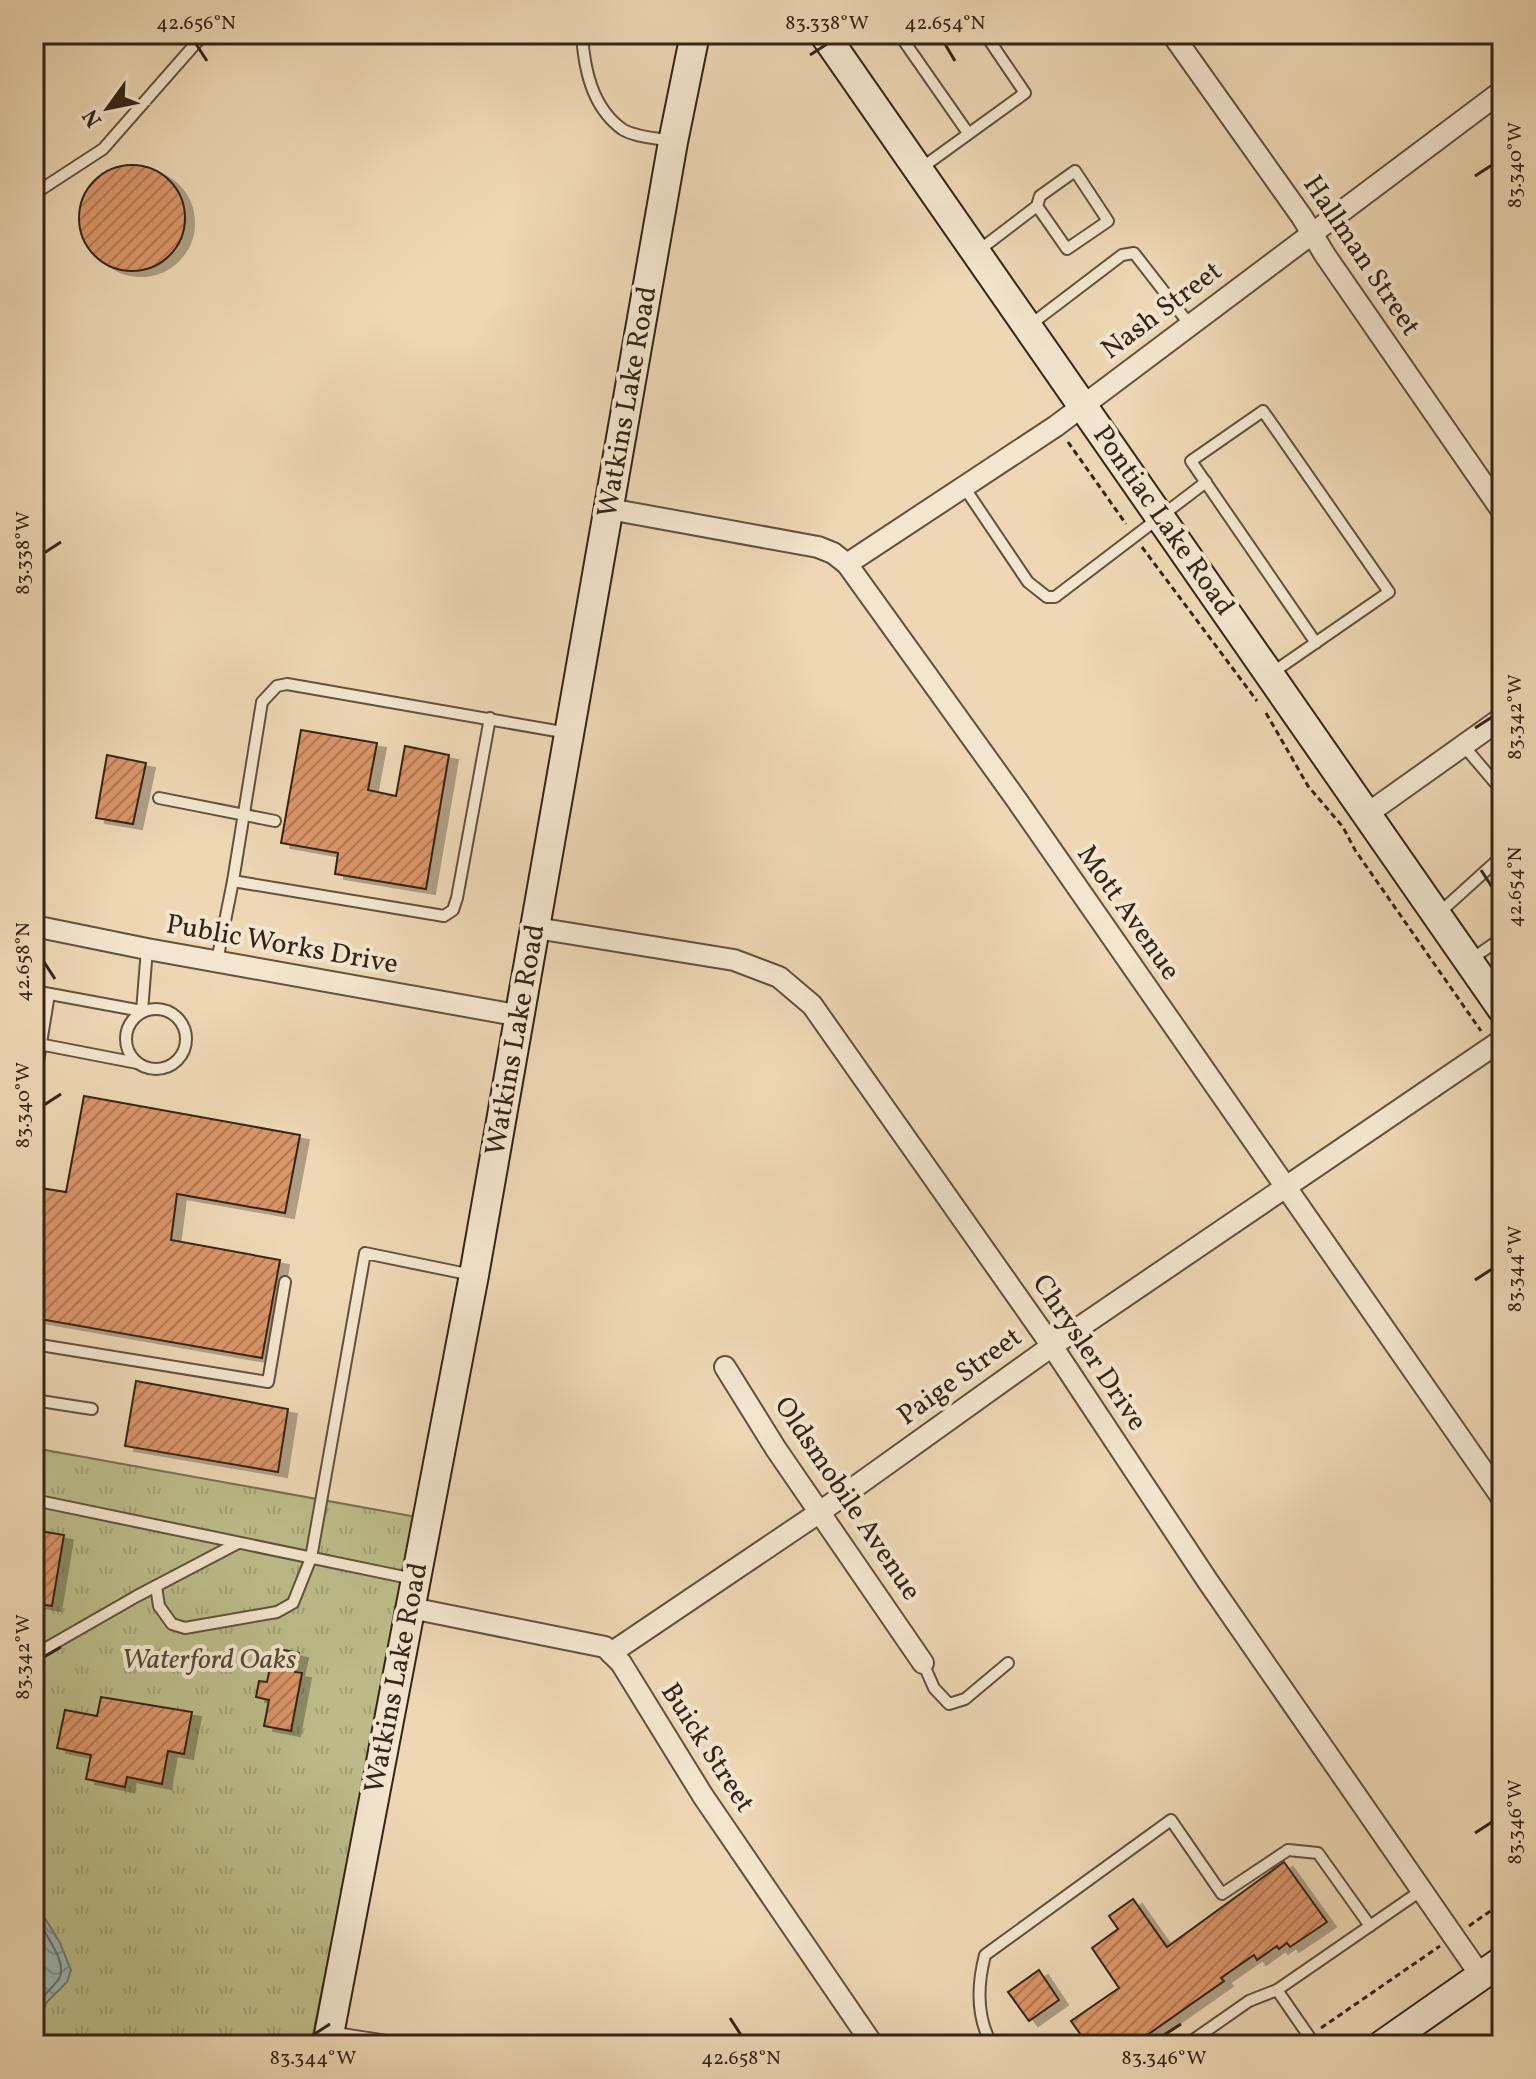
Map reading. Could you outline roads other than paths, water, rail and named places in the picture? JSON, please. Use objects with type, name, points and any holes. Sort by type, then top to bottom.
[{"type":"street","name":"Watkins Lake Road","points":[[328,2041],[474,1275],[673,142],[695,34]]},
{"type":"street","name":"Pontiac Lake Road","points":[[824,34],[1502,1009]]},
{"type":"street","name":"Hallman Street","points":[[1172,34],[1502,511]]},
{"type":"street","name":"Nash Street","points":[[847,564],[1083,406],[1502,91]]},
{"type":"street","name":"Mott Avenue","points":[[609,509],[818,547],[833,553],[847,564],[1016,799],[1502,1498]]},
{"type":"street","points":[[1367,814],[1502,718]]},
{"type":"street","name":"Public Works Drive","points":[[34,926],[521,1016]]},
{"type":"street","name":"Chrysler Drive","points":[[536,928],[734,960],[779,977],[812,1005],[1052,1346],[1207,1580],[1454,1937],[1492,1969]]},
{"type":"street","name":"Paige Street","points":[[611,1653],[820,1512],[1494,1038]]},
{"type":"street","name":"Oldsmobile Avenue","points":[[725,1367],[776,1449],[923,1663]]},
{"type":"street","points":[[411,1608],[575,1639],[605,1647],[611,1653]]},
{"type":"street","name":"Buick Street","points":[[611,1653],[621,1663],[703,1796],[873,2045]]},
{"type":"street","points":[[1382,2045],[1492,1969]]},
{"type":"street","points":[[328,2041],[381,2045]]},
{"type":"lane","points":[[34,194],[103,149],[204,34]]},
{"type":"lane","points":[[582,34],[584,63],[595,99],[623,130],[673,142]]},
{"type":"lane","points":[[899,34],[968,133]]},
{"type":"lane","points":[[918,170],[1025,93],[985,34]]},
{"type":"lane","points":[[976,252],[1037,206],[1040,196],[1075,171],[1108,221],[1067,249],[1037,206]]},
{"type":"lane","points":[[1028,326],[1122,255],[1134,253],[1190,325]]},
{"type":"lane","points":[[1270,675],[1316,643],[1389,592],[1263,411],[1191,461],[1316,643]]},
{"type":"lane","points":[[964,487],[1028,582],[1047,597],[1055,597],[1206,482]]},
{"type":"lane","points":[[217,961],[262,702],[277,686],[287,684],[570,733]]},
{"type":"lane","points":[[233,881],[444,916],[453,910],[457,898],[490,718]]},
{"type":"lane","points":[[1463,745],[1502,791]]},
{"type":"lane","points":[[159,798],[275,821]]},
{"type":"lane","points":[[1437,915],[1502,856]]},
{"type":"lane","points":[[1468,961],[1502,938]]},
{"type":"lane","points":[[137,1063],[127,1046],[126,1036],[129,1026],[142,1011],[147,949]]},
{"type":"lane","points":[[34,991],[142,1011],[171,1013],[178,1019],[186,1037],[181,1055],[166,1068],[146,1068],[137,1063],[38,1044]]},
{"type":"lane","points":[[34,1086],[38,1044],[49,994]]},
{"type":"lane","points":[[156,1586],[159,1606],[172,1624],[185,1628],[277,1612],[293,1603],[311,1558],[365,1253],[474,1275]]},
{"type":"lane","points":[[34,1344],[268,1382],[285,1282]]},
{"type":"lane","points":[[34,1400],[92,1409]]},
{"type":"lane","points":[[34,1500],[416,1580]]},
{"type":"lane","points":[[34,1655],[238,1543]]},
{"type":"lane","points":[[923,1663],[934,1688],[949,1704],[965,1699],[1008,1663]]},
{"type":"lane","points":[[992,2045],[979,2006],[979,1977],[985,1955],[1171,1820],[1222,1894],[1288,1850],[1318,1853],[1370,1926]]},
{"type":"lane","points":[[1186,2045],[1249,2001],[1277,1990],[1422,1890]]},
{"type":"lane","points":[[1277,1990],[1312,2040]]},
{"type":"water","points":[[34,1917],[45,1918],[71,1970],[67,1982],[47,2002],[35,2028]]},
{"type":"park label","name":"Waterford Oaks","points":[[209,1660]]}]
